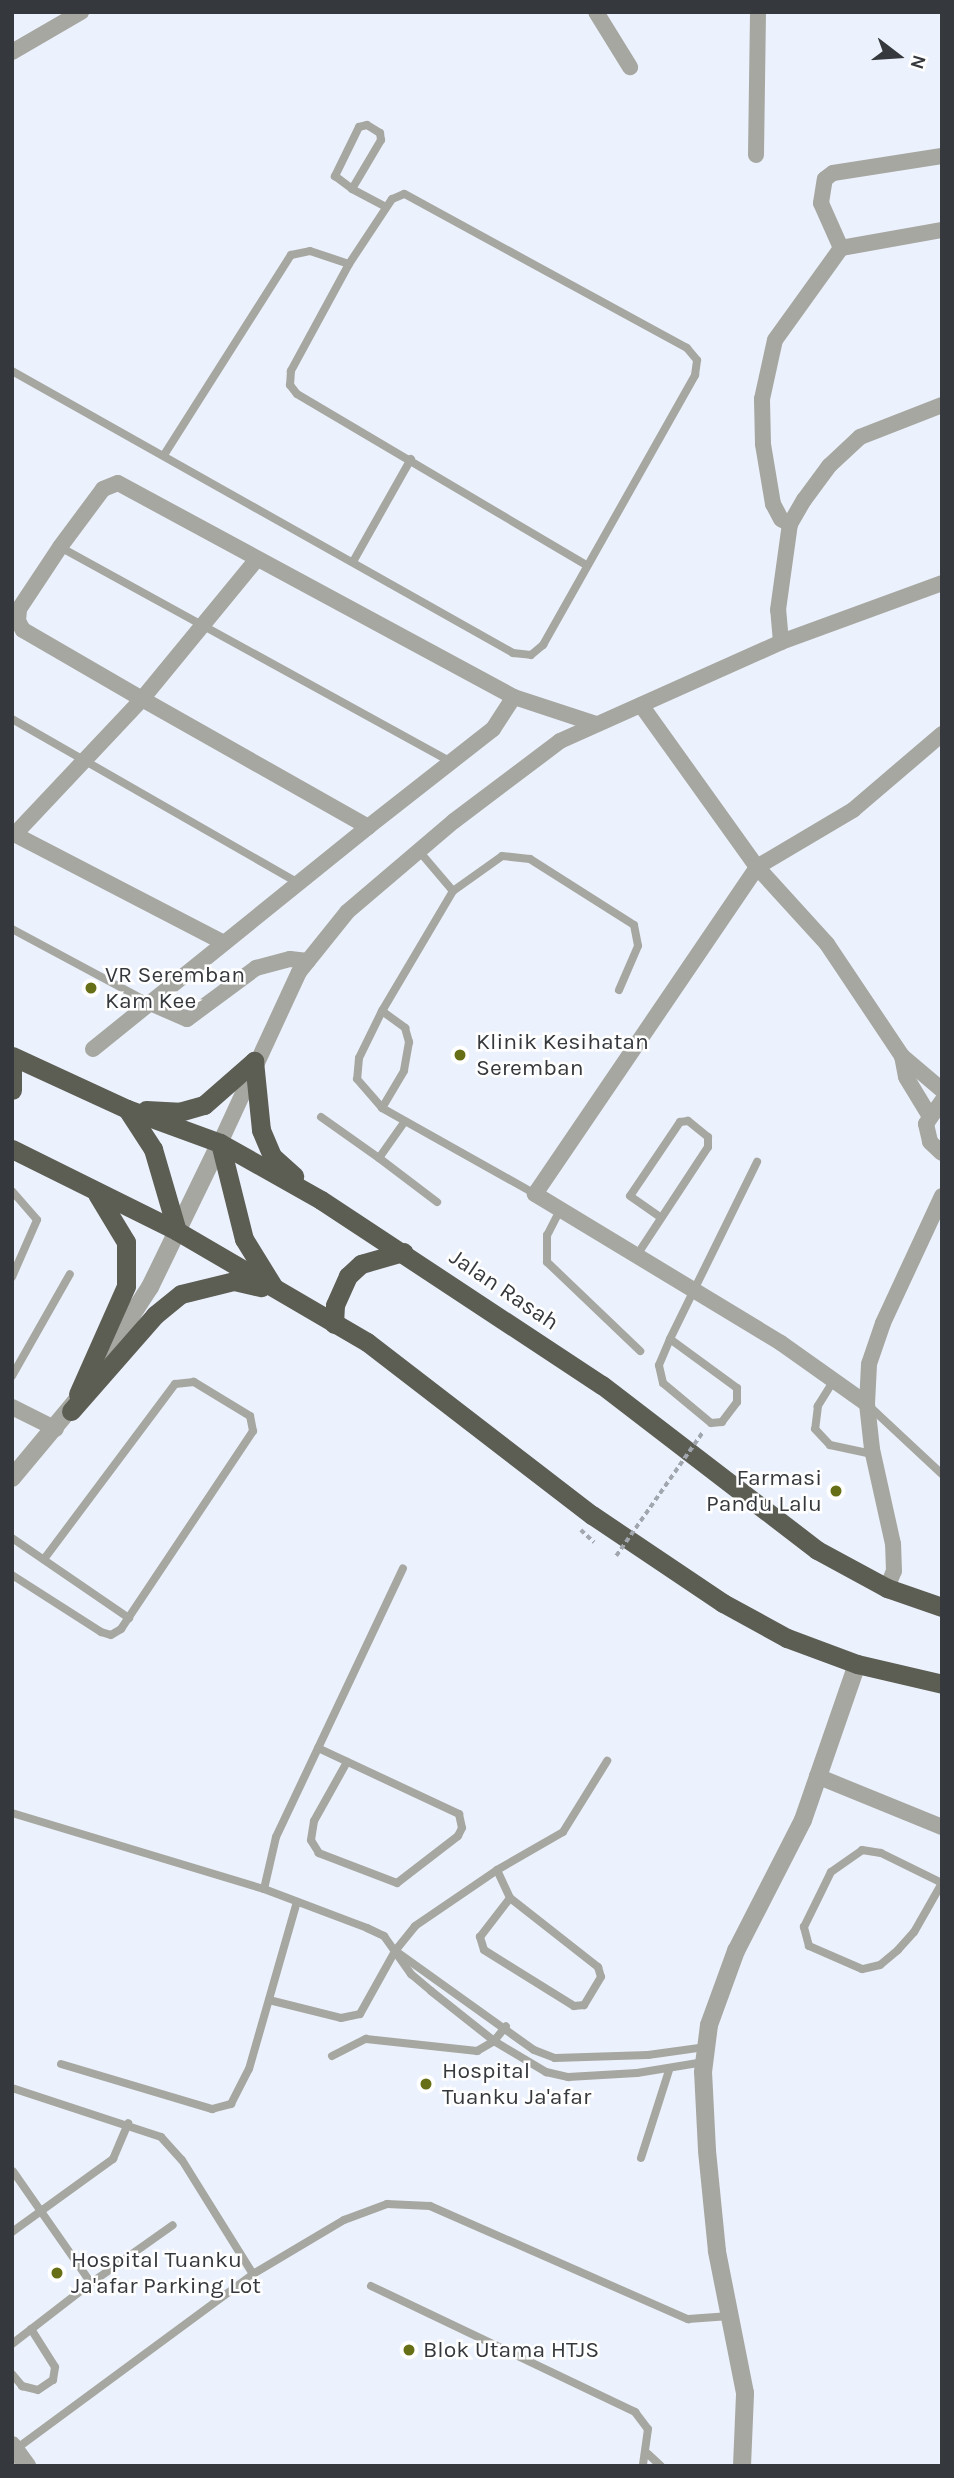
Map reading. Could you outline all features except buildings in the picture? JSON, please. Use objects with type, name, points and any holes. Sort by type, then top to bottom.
[{"type":"highway","name":"Jalan Rasah","points":[[12,1056],[127,1109],[220,1143],[321,1200],[602,1385],[817,1550],[887,1588],[942,1607]]},
{"type":"highway","points":[[127,1109],[179,1112],[204,1105],[254,1061]]},
{"type":"highway","points":[[254,1061],[257,1110],[272,1156],[321,1200]]},
{"type":"highway","points":[[12,1066],[12,1090]]},
{"type":"highway","points":[[127,1109],[153,1149],[177,1231]]},
{"type":"highway","points":[[220,1143],[244,1239],[275,1290]]},
{"type":"highway","points":[[12,1149],[177,1231],[367,1342],[661,1565],[787,1638],[857,1664],[942,1684]]},
{"type":"highway","points":[[71,1411],[126,1286],[126,1242],[115,1216],[94,1189]]},
{"type":"highway","points":[[334,1324],[335,1305],[348,1276],[361,1264],[403,1252]]},
{"type":"highway","points":[[71,1411],[155,1315],[181,1294],[234,1281],[275,1290]]},
{"type":"street","points":[[12,52],[81,12]]},
{"type":"street","points":[[596,12],[631,66]]},
{"type":"street","points":[[756,155],[758,12]]},
{"type":"street","points":[[841,248],[821,203],[825,179],[833,173],[942,156]]},
{"type":"street","points":[[790,524],[777,513],[767,478],[762,399],[767,362],[785,322],[841,248],[942,230]]},
{"type":"street","points":[[781,642],[778,610],[790,524],[847,447],[875,430],[942,405]]},
{"type":"street","points":[[368,827],[142,699],[19,625],[19,609],[103,489],[118,483],[514,698],[596,724]]},
{"type":"street","points":[[225,943],[14,834],[142,699],[257,559]]},
{"type":"street","points":[[12,1478],[71,1411],[150,1287],[220,1143],[283,999],[308,961],[347,912],[419,851],[560,741],[781,642],[942,583]]},
{"type":"street","points":[[93,1049],[368,827],[453,763],[502,720],[514,698]]},
{"type":"street","points":[[641,705],[757,867],[827,944],[902,1056],[942,1090]]},
{"type":"street","points":[[867,1404],[694,1290],[535,1194],[757,867],[853,810],[942,734]]},
{"type":"street","points":[[150,1003],[187,1019],[256,968],[290,958],[308,961]]},
{"type":"street","points":[[902,1056],[906,1077],[929,1115]]},
{"type":"street","points":[[942,1101],[929,1115],[927,1133],[942,1153]]},
{"type":"street","points":[[887,1588],[894,1570],[893,1544],[873,1454],[867,1404],[869,1364],[883,1323],[942,1196]]},
{"type":"street","points":[[12,1407],[56,1429]]},
{"type":"street","points":[[742,2466],[745,2393],[733,2316],[718,2251],[706,2150],[705,2054],[720,1985],[803,1820],[857,1664]]},
{"type":"street","points":[[817,1776],[942,1827]]},
{"type":"street","points":[[13,2449],[27,2466]]},
{"type":"lane","points":[[352,189],[381,140],[380,133],[367,125],[359,127],[335,170],[338,180],[352,189],[386,207]]},
{"type":"lane","points":[[12,371],[355,560],[522,656],[543,645],[695,375],[697,360],[687,348],[404,194],[395,195],[349,264],[291,371],[290,385],[297,394],[411,459],[586,565]]},
{"type":"lane","points":[[164,455],[291,255],[304,250],[349,264]]},
{"type":"lane","points":[[355,560],[411,459]]},
{"type":"lane","points":[[60,547],[203,628],[453,763]]},
{"type":"lane","points":[[12,719],[298,883]]},
{"type":"lane","points":[[419,851],[453,891]]},
{"type":"lane","points":[[535,1194],[382,1108],[357,1079],[359,1058],[382,1011],[453,891],[502,856],[530,859],[634,925],[638,946],[619,990]]},
{"type":"lane","points":[[12,929],[150,1003]]},
{"type":"lane","points":[[382,1011],[405,1028],[409,1042],[404,1071],[382,1108]]},
{"type":"lane","points":[[321,1117],[437,1202]]},
{"type":"lane","points":[[379,1158],[405,1121]]},
{"type":"lane","points":[[637,1255],[661,1218],[710,1141],[688,1121],[680,1122],[630,1196],[661,1218]]},
{"type":"lane","points":[[670,1339],[737,1388],[737,1402],[722,1422],[710,1423],[663,1383],[659,1365],[670,1339],[757,1162]]},
{"type":"lane","points":[[12,1277],[37,1220],[14,1196]]},
{"type":"lane","points":[[560,1210],[547,1235],[547,1262],[640,1350]]},
{"type":"lane","points":[[12,1376],[69,1274]]},
{"type":"lane","points":[[834,1380],[816,1416],[820,1438],[840,1449],[873,1454]]},
{"type":"lane","points":[[12,1575],[101,1632],[111,1635],[129,1618],[253,1431],[250,1416],[194,1382],[175,1384],[44,1559]]},
{"type":"lane","points":[[867,1404],[942,1474]]},
{"type":"lane","points":[[12,1538],[129,1618]]},
{"type":"lane","points":[[264,1889],[276,1837],[403,1568]]},
{"type":"lane","points":[[318,1748],[459,1814],[462,1828],[457,1836],[397,1882],[319,1853],[311,1840],[314,1821],[347,1762]]},
{"type":"lane","points":[[269,2000],[341,2018],[360,2014],[395,1951],[415,1926],[497,1870],[563,1832],[607,1761]]},
{"type":"lane","points":[[12,1813],[264,1889],[375,1932],[395,1951],[506,2026],[534,2050],[555,2058],[705,2054]]},
{"type":"lane","points":[[862,1850],[881,1853],[942,1882],[914,1932],[870,1969],[809,1946],[804,1938],[818,1891],[831,1872],[862,1850]]},
{"type":"lane","points":[[497,1870],[510,1898],[598,1967],[601,1978],[584,2005],[574,2006],[484,1950],[480,1937],[510,1898]]},
{"type":"lane","points":[[61,2064],[212,2109],[223,2108],[239,2093],[297,1902]]},
{"type":"lane","points":[[395,1951],[411,1974],[494,2041],[527,2063],[568,2077],[669,2070],[705,2054]]},
{"type":"lane","points":[[332,2056],[366,2039],[477,2051],[494,2041],[506,2026]]},
{"type":"lane","points":[[641,2158],[669,2070]]},
{"type":"lane","points":[[12,2088],[128,2123],[161,2137],[182,2160],[253,2274]]},
{"type":"lane","points":[[12,2232],[42,2213],[113,2159],[128,2123]]},
{"type":"lane","points":[[13,2171],[91,2283]]},
{"type":"lane","points":[[13,2449],[253,2274],[344,2220],[406,2203],[430,2206],[470,2222],[688,2319],[733,2316]]},
{"type":"lane","points":[[12,2344],[173,2225]]},
{"type":"lane","points":[[370,2286],[635,2412],[648,2429],[648,2454],[643,2466]]},
{"type":"lane","points":[[12,2374],[22,2386],[38,2389],[53,2380],[55,2367],[31,2329]]},
{"type":"lane","points":[[648,2454],[661,2466]]},
{"type":"path","points":[[616,1556],[702,1433]]},
{"type":"place","name":"VR Seremban Kam Kee","points":[[91,988]]},
{"type":"place","name":"Klinik Kesihatan Seremban","points":[[460,1055]]},
{"type":"place","name":"Farmasi Pandu Lalu","points":[[836,1491]]},
{"type":"place","name":"Hospital Tuanku Ja'afar","points":[[426,2084]]},
{"type":"place","name":"Hospital Tuanku Ja'afar Parking Lot","points":[[57,2273]]},
{"type":"place","name":"Blok Utama HTJS","points":[[409,2350]]}]
